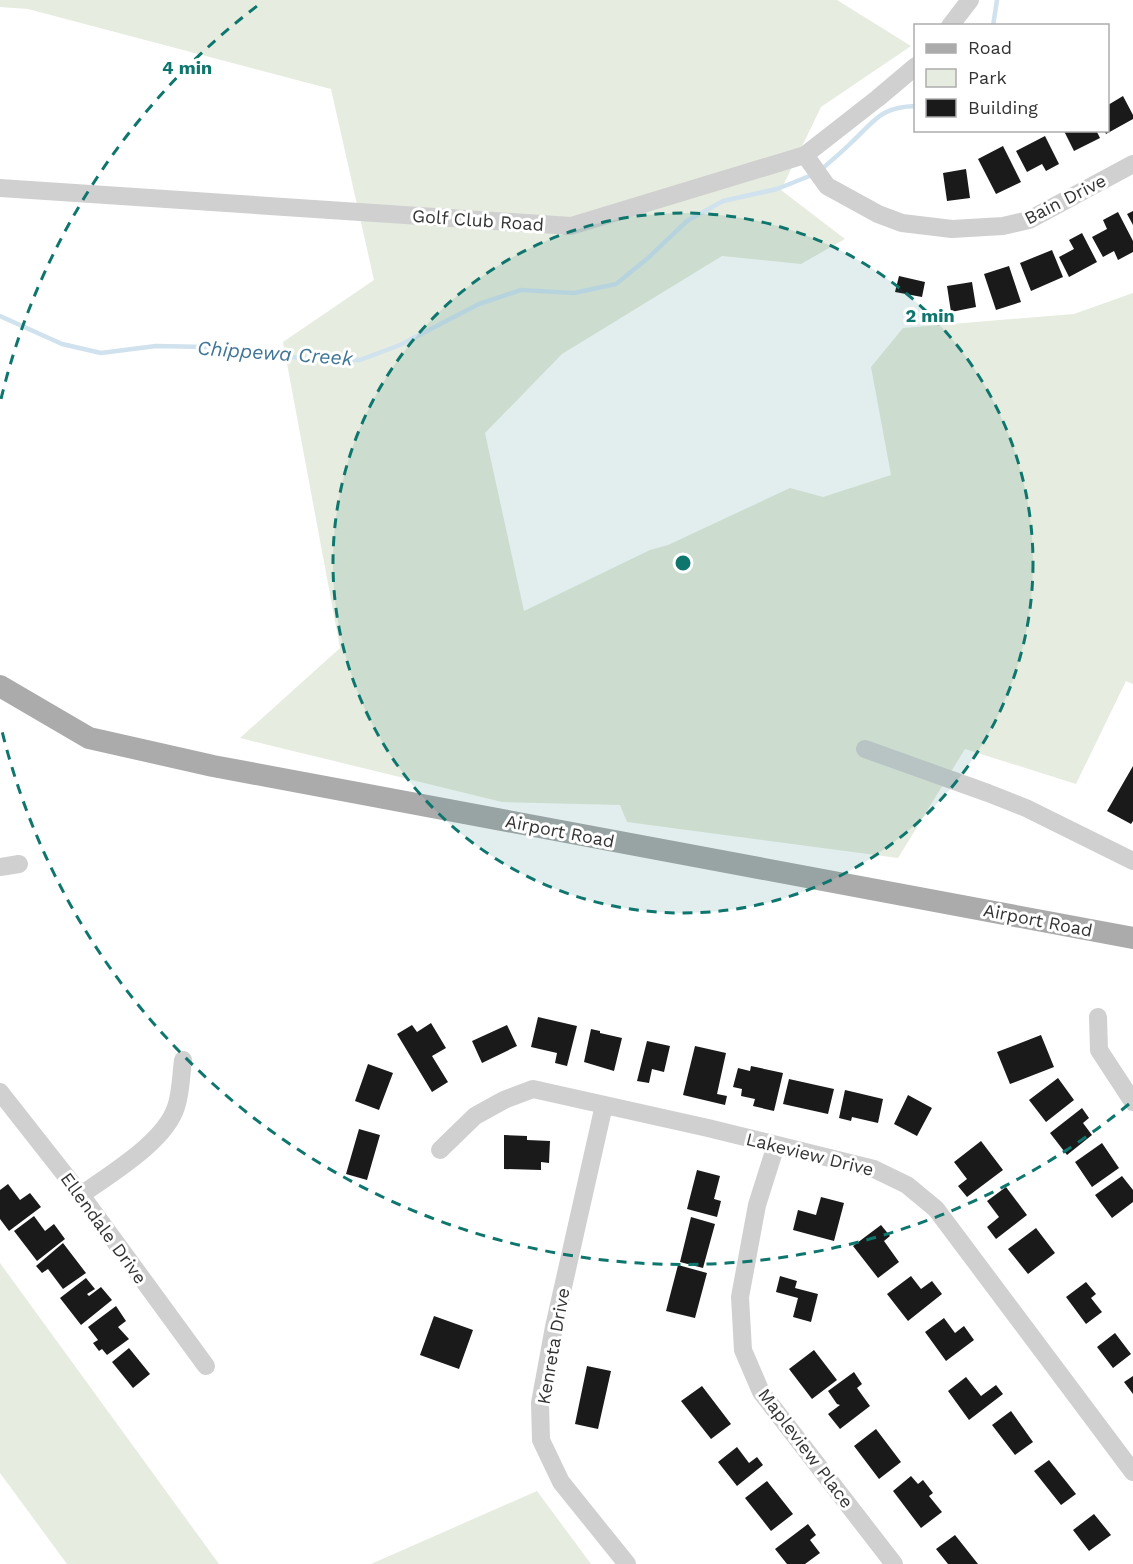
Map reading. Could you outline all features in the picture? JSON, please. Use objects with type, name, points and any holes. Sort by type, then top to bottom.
[{"type":"main road","name":"Airport Road","points":[[0,686],[89,738],[202,763],[1133,938]]},
{"type":"street","points":[[952,24],[970,0]]},
{"type":"street","name":"Golf Club Road","points":[[0,188],[571,226],[809,161],[914,67]]},
{"type":"street","name":"Bain Drive","points":[[809,161],[827,186],[878,214],[902,223],[952,229],[1003,226],[1029,220],[1133,164]]},
{"type":"street","points":[[865,749],[1026,808],[1133,861]]},
{"type":"street","points":[[0,867],[19,864]]},
{"type":"street","points":[[1098,1017],[1099,1050],[1133,1102]]},
{"type":"street","points":[[81,1195],[148,1146],[163,1129],[176,1108],[183,1060]]},
{"type":"street","name":"Lakeview Drive","points":[[440,1150],[475,1116],[504,1100],[533,1089],[874,1168],[907,1185],[936,1209],[1133,1472]]},
{"type":"street","name":"Ellendale Drive","points":[[0,1092],[81,1195],[206,1366]]},
{"type":"street","name":"Kenreta Drive","points":[[604,1105],[554,1327],[540,1403],[541,1440],[561,1482],[627,1564]]},
{"type":"street","name":"Mapleview Place","points":[[776,1145],[757,1206],[740,1297],[743,1350],[761,1392],[894,1564]]},
{"type":"green space","points":[[0,0],[837,0],[911,46],[821,107],[781,190],[845,239],[801,264],[722,256],[562,354],[485,433],[524,611],[650,550],[668,545],[790,488],[823,497],[891,475],[871,367],[903,328],[1074,314],[1133,293],[1133,684],[1126,681],[1076,784],[965,749],[898,858],[627,822],[620,805],[502,802],[240,738],[340,648],[283,342],[374,280],[331,89],[28,9],[0,7]]},
{"type":"green space","points":[[0,1263],[219,1564],[67,1564],[0,1473]]},
{"type":"green space","points":[[537,1491],[591,1564],[371,1564]]},
{"type":"building","points":[[1123,96],[1133,119],[1106,134],[1105,132],[1109,132],[1109,104]]},
{"type":"building","points":[[1064,132],[1097,132],[1100,138],[1074,151]]},
{"type":"building","points":[[1045,136],[1059,164],[1046,171],[1042,164],[1027,172],[1016,151]]},
{"type":"building","points":[[1003,146],[1021,182],[996,194],[978,159]]},
{"type":"building","points":[[966,169],[970,198],[947,201],[943,173]]},
{"type":"building","points":[[1133,211],[1133,225],[1127,214]]},
{"type":"building","points":[[1118,212],[1133,241],[1133,252],[1118,260],[1114,251],[1103,257],[1092,237],[1107,229],[1103,220]]},
{"type":"building","points":[[1082,233],[1097,262],[1069,277],[1059,257],[1074,249],[1069,240]]},
{"type":"building","points":[[1052,250],[1063,277],[1031,291],[1020,263]]},
{"type":"building","points":[[1009,266],[1021,302],[996,310],[984,274]]},
{"type":"building","points":[[899,276],[925,282],[922,297],[895,292]]},
{"type":"building","points":[[972,282],[976,307],[951,312],[947,286]]},
{"type":"building","points":[[1133,766],[1133,821],[1131,824],[1107,811]]},
{"type":"building","points":[[538,1017],[577,1026],[567,1066],[555,1063],[557,1053],[531,1047]]},
{"type":"building","points":[[431,1023],[446,1048],[432,1056],[448,1082],[432,1092],[397,1034],[412,1025],[417,1032]]},
{"type":"building","points":[[507,1025],[517,1046],[482,1063],[472,1041]]},
{"type":"building","points":[[591,1029],[622,1038],[614,1071],[584,1062]]},
{"type":"building","points":[[1041,1035],[1054,1067],[1010,1084],[997,1052]]},
{"type":"building","points":[[647,1041],[670,1046],[664,1072],[652,1069],[649,1083],[637,1081]]},
{"type":"building","points":[[695,1046],[726,1053],[717,1094],[727,1096],[725,1105],[683,1095]]},
{"type":"building","points":[[368,1064],[393,1073],[379,1110],[355,1101]]},
{"type":"building","points":[[751,1066],[783,1073],[774,1111],[753,1106],[755,1099],[741,1096],[742,1089],[733,1087],[738,1068],[750,1071]]},
{"type":"building","points":[[1058,1078],[1074,1100],[1046,1122],[1029,1100]]},
{"type":"building","points":[[789,1079],[834,1089],[828,1114],[783,1104]]},
{"type":"building","points":[[845,1090],[883,1099],[878,1123],[852,1117],[851,1121],[839,1118]]},
{"type":"building","points":[[908,1095],[932,1108],[917,1136],[894,1124]]},
{"type":"building","points":[[1082,1108],[1089,1118],[1083,1123],[1092,1135],[1067,1155],[1050,1133]]},
{"type":"building","points":[[359,1129],[380,1135],[367,1180],[346,1174]]},
{"type":"building","points":[[504,1135],[527,1136],[527,1140],[550,1141],[549,1163],[541,1162],[541,1170],[504,1169]]},
{"type":"building","points":[[981,1141],[1003,1170],[967,1197],[958,1186],[967,1179],[954,1162]]},
{"type":"building","points":[[1102,1143],[1119,1168],[1092,1187],[1075,1162]]},
{"type":"building","points":[[697,1170],[720,1176],[714,1199],[721,1201],[717,1217],[687,1209]]},
{"type":"building","points":[[1122,1176],[1133,1190],[1133,1202],[1112,1218],[1095,1195]]},
{"type":"building","points":[[8,1184],[20,1200],[30,1193],[41,1207],[9,1231],[0,1219],[0,1190]]},
{"type":"building","points":[[1006,1187],[1027,1215],[996,1239],[987,1227],[999,1217],[987,1201]]},
{"type":"building","points":[[821,1197],[844,1203],[834,1241],[793,1230],[798,1210],[816,1215]]},
{"type":"building","points":[[34,1216],[45,1231],[54,1224],[65,1239],[37,1261],[14,1231]]},
{"type":"building","points":[[691,1217],[715,1224],[703,1268],[680,1262]]},
{"type":"building","points":[[881,1225],[890,1236],[884,1241],[899,1262],[878,1278],[853,1246]]},
{"type":"building","points":[[1036,1228],[1055,1253],[1028,1274],[1008,1249]]},
{"type":"building","points":[[63,1243],[86,1273],[63,1289],[48,1269],[42,1273],[36,1266]]},
{"type":"building","points":[[678,1265],[707,1273],[695,1318],[666,1311]]},
{"type":"building","points":[[780,1276],[797,1281],[795,1288],[818,1294],[811,1322],[793,1317],[798,1298],[776,1292]]},
{"type":"building","points":[[911,1276],[921,1289],[932,1281],[942,1294],[908,1321],[887,1294]]},
{"type":"building","points":[[86,1278],[95,1289],[87,1294],[89,1296],[101,1287],[112,1300],[81,1325],[60,1298]]},
{"type":"building","points":[[1086,1282],[1096,1294],[1091,1298],[1102,1312],[1086,1324],[1066,1297]]},
{"type":"building","points":[[116,1306],[126,1321],[118,1327],[129,1339],[107,1355],[102,1349],[99,1351],[93,1343],[98,1340],[88,1327]]},
{"type":"building","points":[[434,1316],[473,1330],[459,1369],[420,1355]]},
{"type":"building","points":[[944,1318],[955,1333],[964,1326],[974,1340],[946,1361],[925,1332]]},
{"type":"building","points":[[1115,1333],[1131,1354],[1113,1368],[1097,1347]]},
{"type":"building","points":[[129,1348],[150,1374],[133,1388],[112,1362]]},
{"type":"building","points":[[814,1350],[837,1380],[812,1399],[789,1369]]},
{"type":"building","points":[[587,1366],[611,1371],[598,1429],[575,1424]]},
{"type":"building","points":[[854,1372],[862,1384],[857,1388],[870,1406],[840,1429],[828,1414],[840,1405],[828,1391]]},
{"type":"building","points":[[1133,1376],[1133,1394],[1124,1382]]},
{"type":"building","points":[[966,1377],[981,1396],[996,1385],[1003,1394],[969,1420],[948,1391]]},
{"type":"building","points":[[702,1386],[731,1424],[711,1439],[681,1401]]},
{"type":"building","points":[[1011,1411],[1033,1442],[1015,1455],[992,1425]]},
{"type":"building","points":[[876,1429],[901,1462],[879,1479],[854,1446]]},
{"type":"building","points":[[737,1447],[749,1463],[757,1457],[763,1465],[737,1486],[718,1462]]},
{"type":"building","points":[[1049,1460],[1076,1494],[1061,1505],[1034,1471]]},
{"type":"building","points":[[911,1476],[918,1484],[923,1480],[933,1493],[929,1496],[942,1512],[921,1528],[893,1491]]},
{"type":"building","points":[[767,1481],[793,1514],[771,1531],[745,1498]]},
{"type":"building","points":[[1094,1514],[1111,1535],[1089,1551],[1073,1530]]},
{"type":"building","points":[[808,1524],[816,1535],[810,1540],[820,1553],[805,1564],[787,1564],[775,1549]]},
{"type":"building","points":[[955,1535],[978,1564],[948,1564],[936,1549]]},
{"type":"waterway","name":"Chippewa Creek","points":[[993,24],[997,0]]},
{"type":"waterway","name":"Chippewa Creek","points":[[822,169],[880,116],[895,109],[914,106]]},
{"type":"waterway","name":"Chippewa Creek","points":[[0,316],[62,344],[101,353],[156,346],[207,347],[310,359],[360,360],[400,345],[479,304],[521,290],[574,293],[616,284],[687,221],[723,201],[777,189],[812,175]]}]
